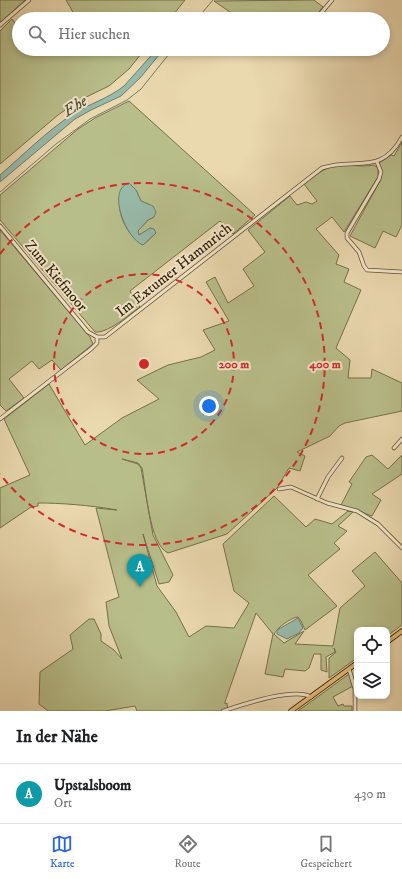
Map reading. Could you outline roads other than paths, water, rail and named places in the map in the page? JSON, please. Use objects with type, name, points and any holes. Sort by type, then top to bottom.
[{"type":"main road","points":[[390,640],[402,631]]},
{"type":"main road","points":[[291,711],[354,665]]},
{"type":"street","points":[[16,12],[30,0]]},
{"type":"street","points":[[322,12],[332,0]]},
{"type":"street","points":[[0,26],[12,16]]},
{"type":"street","points":[[402,137],[392,153],[377,162],[381,172],[379,179],[347,233],[346,238],[359,252],[367,270],[402,272]]},
{"type":"street","name":"Im Extumer Hammrich","points":[[97,337],[105,337],[115,330],[322,168],[334,164],[377,162]]},
{"type":"street","name":"Zum Kiefmoor","points":[[0,226],[88,332],[97,337]]},
{"type":"street","points":[[0,419],[91,349],[97,343],[97,337]]},
{"type":"street","points":[[394,448],[402,439]]},
{"type":"street","points":[[318,499],[328,476],[342,458]]},
{"type":"street","points":[[279,489],[291,487],[318,499],[358,511],[378,524],[402,548]]},
{"type":"street","points":[[349,669],[355,689],[355,711]]},
{"type":"street","points":[[223,711],[272,697],[305,695],[311,697]]},
{"type":"waterway","points":[[203,12],[213,0]]},
{"type":"waterway","points":[[0,192],[56,144],[90,119],[127,100],[141,89],[167,56]]},
{"type":"place","name":"Upstalsboom","points":[[140,587]]},
{"type":"water label","name":"Ehe","points":[[75,106]]}]
